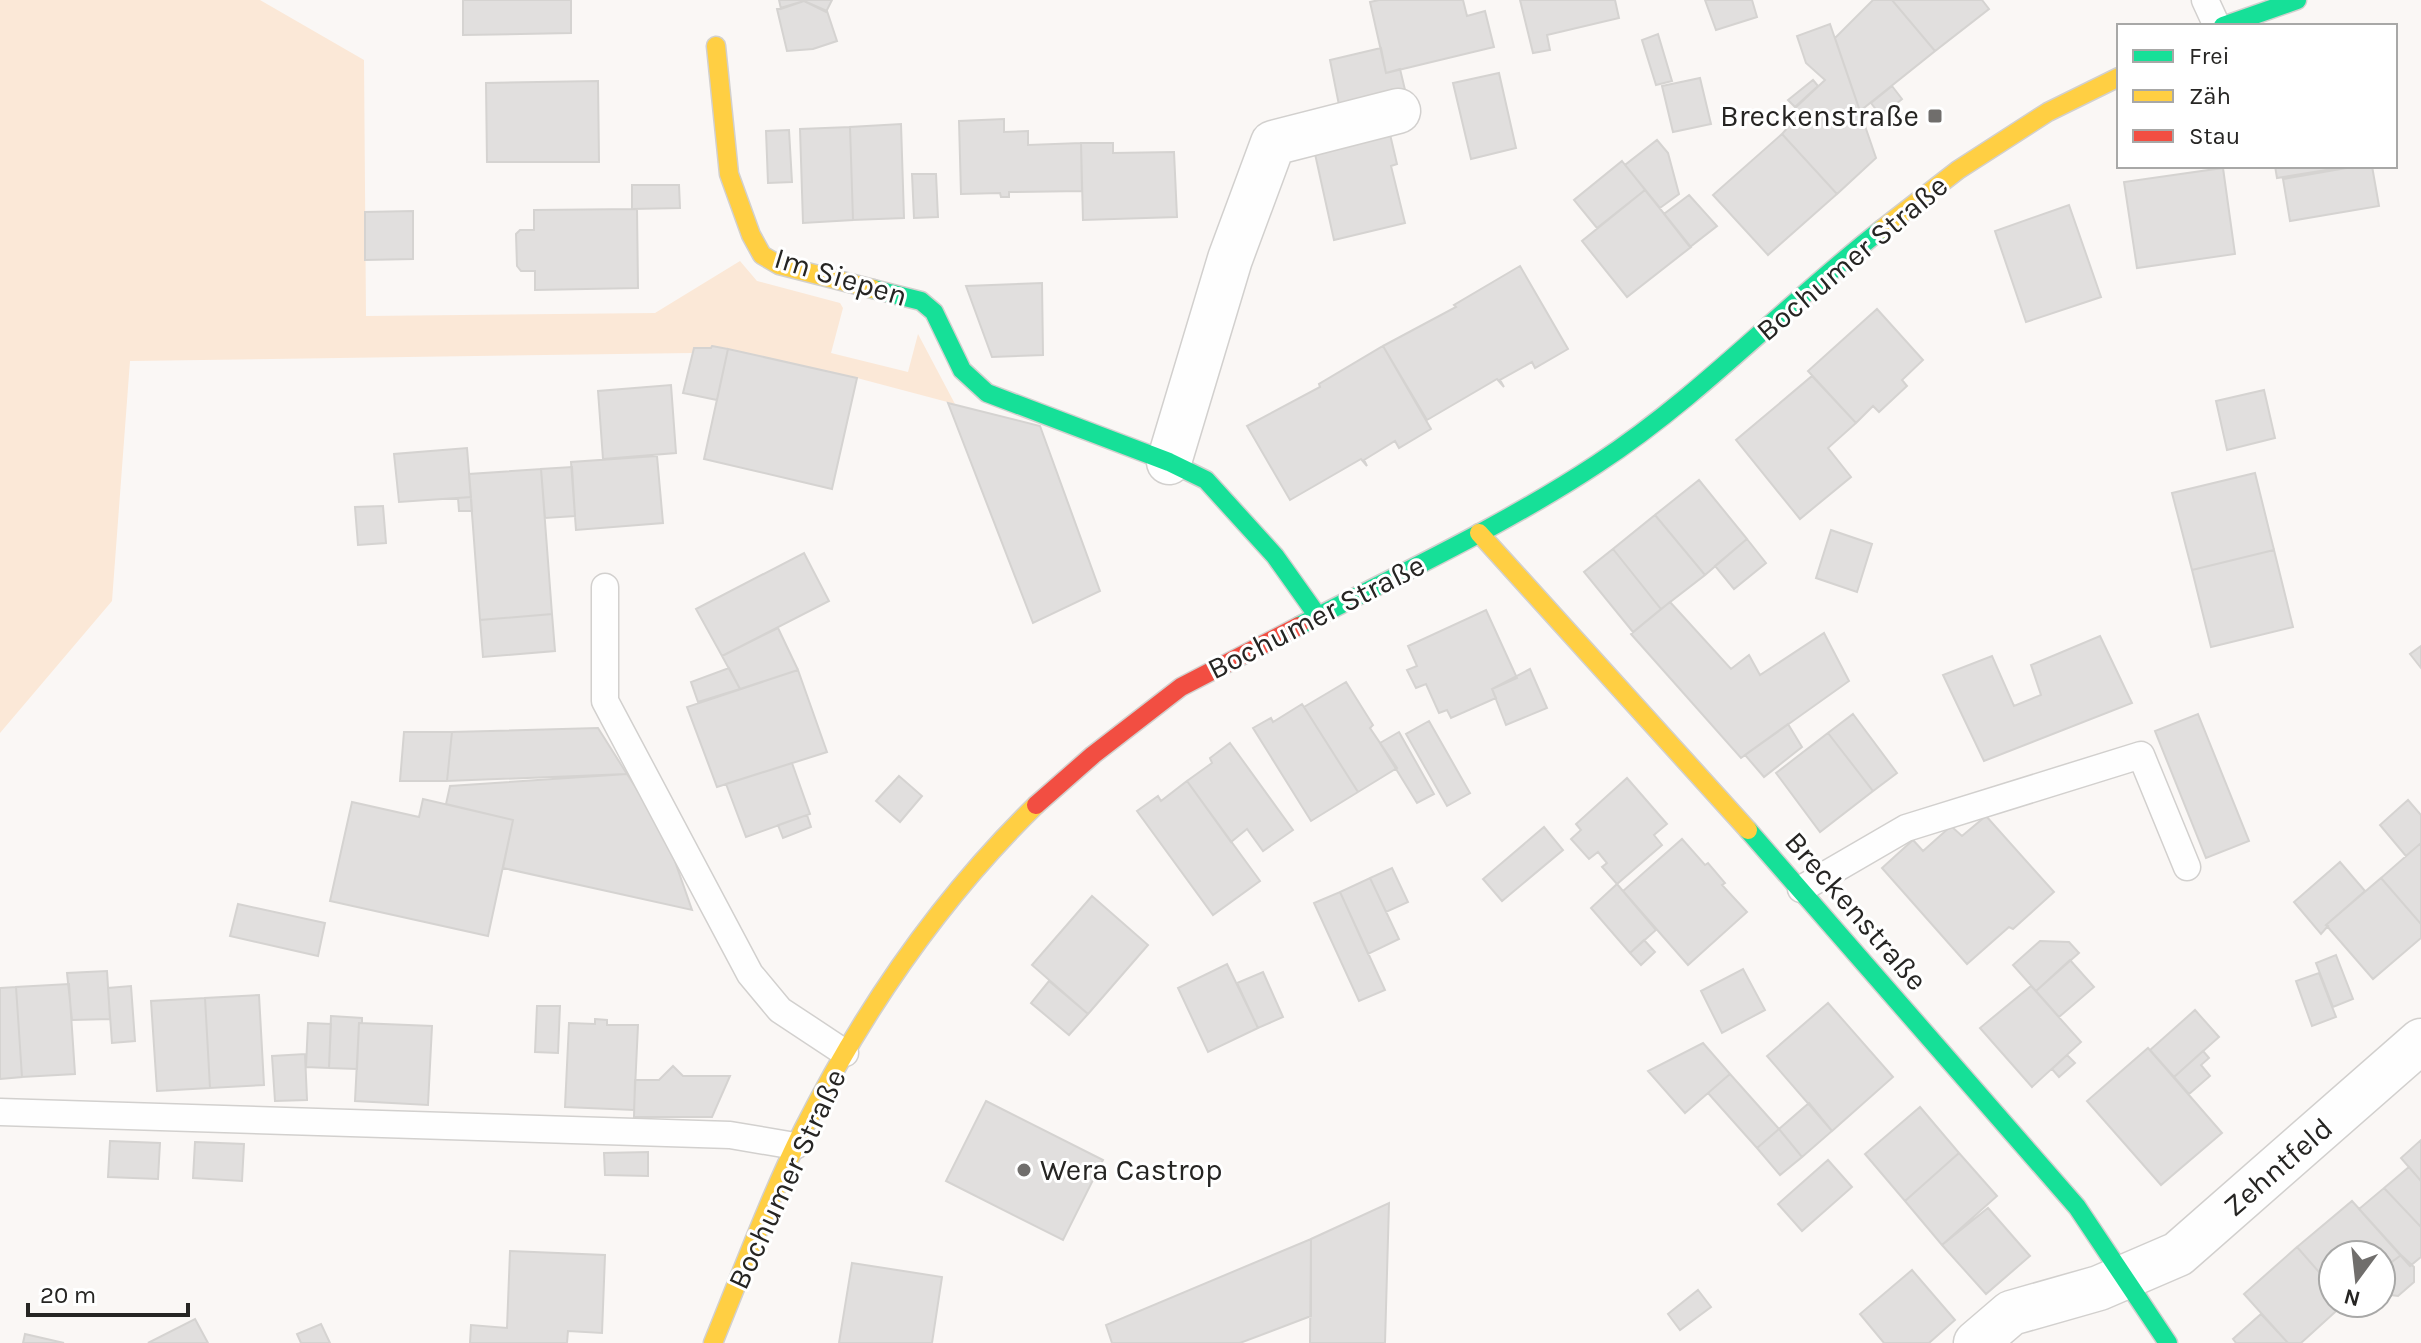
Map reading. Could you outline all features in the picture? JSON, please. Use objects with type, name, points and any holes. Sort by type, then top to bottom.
[{"type":"main road","points":[[2226,24],[2297,0]]},
{"type":"main road","name":"Im Siepen","points":[[716,46],[729,174],[751,235],[762,255],[779,265],[921,301],[934,312],[962,370],[987,393],[1169,462],[1206,480],[1275,556],[1317,615]]},
{"type":"main road","name":"Bochumer Straße","points":[[713,1343],[795,1146],[845,1053],[881,996],[960,886],[1005,836],[1050,793],[1181,687],[1479,533],[1597,464],[1678,405],[1863,244],[1958,170],[2048,112],[2117,78]]},
{"type":"main road","name":"Breckenstraße","points":[[1479,533],[1801,889],[2077,1207],[2168,1343]]},
{"type":"street","points":[[1169,462],[1230,259],[1273,143],[1398,111]]},
{"type":"street","name":"Zehntfeld","points":[[1976,1343],[2011,1313],[2099,1288],[2178,1254],[2421,1041]]},
{"type":"lane","points":[[2205,0],[2219,24]]},
{"type":"lane","points":[[605,587],[605,701],[750,974],[780,1010],[845,1053]]},
{"type":"lane","points":[[1801,889],[1906,828],[2141,755],[2187,867]]},
{"type":"lane","points":[[0,1112],[730,1135],[795,1146]]},
{"type":"shaded area","points":[[0,0],[260,0],[364,60],[366,316],[655,313],[740,261],[757,281],[840,303],[843,308],[831,353],[908,372],[918,334],[955,404],[857,378],[712,346],[694,348],[692,353],[130,361],[112,601],[0,733]]},
{"type":"building","points":[[463,0],[571,0],[571,33],[463,35]]},
{"type":"building","points":[[779,0],[832,0],[826,12],[804,1],[781,9]]},
{"type":"building","points":[[1463,0],[1467,16],[1485,11],[1494,47],[1386,73],[1370,2]]},
{"type":"building","points":[[1520,0],[1615,0],[1619,18],[1547,35],[1550,50],[1533,53]]},
{"type":"building","points":[[1705,0],[1752,0],[1757,17],[1716,30]]},
{"type":"building","points":[[1873,0],[1892,0],[1935,51],[1860,111],[1835,38]]},
{"type":"building","points":[[1892,0],[1982,0],[1989,9],[1935,51]]},
{"type":"building","points":[[804,1],[827,11],[837,41],[813,49],[787,51],[777,9]]},
{"type":"building","points":[[1830,24],[1876,158],[1837,194],[1782,134],[1798,116],[1793,110],[1825,80],[1806,63],[1797,36]]},
{"type":"building","points":[[1658,34],[1672,81],[1656,85],[1642,40]]},
{"type":"building","points":[[1381,48],[1386,73],[1400,69],[1406,94],[1340,110],[1330,60]]},
{"type":"building","points":[[1499,73],[1516,148],[1471,159],[1453,83]]},
{"type":"building","points":[[1700,78],[1711,124],[1673,132],[1662,86]]},
{"type":"building","points":[[1813,80],[1818,86],[1795,107],[1788,100]]},
{"type":"building","points":[[598,81],[599,162],[487,162],[486,83]]},
{"type":"building","points":[[1892,86],[1902,99],[1881,116],[1871,103]]},
{"type":"building","points":[[1004,119],[1004,132],[1028,131],[1028,145],[1081,143],[1082,191],[1009,192],[1009,197],[1001,197],[1000,193],[961,194],[959,121]]},
{"type":"building","points":[[901,124],[904,218],[853,220],[850,127]]},
{"type":"building","points":[[850,127],[853,220],[803,223],[800,129]]},
{"type":"building","points":[[789,130],[792,182],[768,183],[766,131]]},
{"type":"building","points":[[1389,130],[1397,164],[1391,166],[1405,223],[1334,240],[1315,154]]},
{"type":"building","points":[[1782,134],[1837,194],[1768,255],[1713,195]]},
{"type":"building","points":[[1657,140],[1668,153],[1679,194],[1660,208],[1625,165]]},
{"type":"building","points":[[1081,143],[1113,143],[1113,153],[1174,152],[1177,217],[1083,220]]},
{"type":"building","points":[[1622,161],[1645,190],[1597,228],[1574,200]]},
{"type":"building","points":[[2223,168],[2235,254],[2137,268],[2124,182]]},
{"type":"building","points":[[2275,168],[2339,168],[2277,178]]},
{"type":"building","points":[[2346,168],[2372,168],[2379,206],[2290,221],[2283,179]]},
{"type":"building","points":[[912,174],[936,174],[938,217],[914,218]]},
{"type":"building","points":[[632,185],[679,185],[680,208],[632,209]]},
{"type":"building","points":[[1645,190],[1691,247],[1627,297],[1582,241]]},
{"type":"building","points":[[1689,195],[1717,226],[1690,247],[1664,214]]},
{"type":"building","points":[[2069,205],[2101,297],[2026,322],[1995,231]]},
{"type":"building","points":[[637,209],[638,288],[535,290],[535,271],[521,271],[517,266],[516,234],[520,230],[534,230],[534,210]]},
{"type":"building","points":[[413,211],[413,259],[365,260],[365,212]]},
{"type":"building","points":[[1520,266],[1568,349],[1535,368],[1532,362],[1500,380],[1504,387],[1497,379],[1427,420],[1383,346],[1456,307],[1454,305]]},
{"type":"building","points":[[1042,283],[1043,355],[992,357],[966,286]]},
{"type":"building","points":[[1877,309],[1923,360],[1902,380],[1907,386],[1879,412],[1873,406],[1856,423],[1808,371]]},
{"type":"building","points":[[712,346],[728,349],[717,400],[683,393],[694,348]]},
{"type":"building","points":[[1383,346],[1431,429],[1399,448],[1395,441],[1364,460],[1367,466],[1361,459],[1290,500],[1247,426],[1320,387],[1319,384]]},
{"type":"building","points":[[728,349],[857,378],[832,489],[704,459]]},
{"type":"building","points":[[1812,376],[1856,423],[1828,448],[1851,477],[1800,519],[1736,440]]},
{"type":"building","points":[[671,385],[676,453],[603,459],[598,391]]},
{"type":"building","points":[[2264,390],[2275,438],[2227,450],[2216,401]]},
{"type":"building","points":[[948,403],[1040,426],[1100,591],[1033,623]]},
{"type":"building","points":[[467,448],[471,497],[399,502],[394,454]]},
{"type":"building","points":[[657,456],[663,523],[576,530],[571,462]]},
{"type":"building","points":[[572,467],[575,516],[545,518],[541,469]]},
{"type":"building","points":[[541,469],[552,614],[480,620],[469,474]]},
{"type":"building","points":[[2255,473],[2274,550],[2192,570],[2172,493]]},
{"type":"building","points":[[1699,480],[1747,539],[1705,575],[1655,515]]},
{"type":"building","points":[[471,497],[472,511],[459,511],[458,498]]},
{"type":"building","points":[[383,506],[386,543],[358,545],[355,507]]},
{"type":"building","points":[[1655,515],[1705,575],[1661,609],[1613,549]]},
{"type":"building","points":[[1831,530],[1872,544],[1857,592],[1816,578]]},
{"type":"building","points":[[1747,539],[1766,563],[1734,589],[1715,566]]},
{"type":"building","points":[[1613,549],[1661,609],[1633,632],[1584,572]]},
{"type":"building","points":[[2274,550],[2293,627],[2211,647],[2192,570]]},
{"type":"building","points":[[804,553],[829,601],[722,656],[696,609]]},
{"type":"building","points":[[1670,602],[1731,669],[1749,655],[1760,675],[1824,633],[1849,681],[1741,758],[1631,634]]},
{"type":"building","points":[[1486,610],[1517,678],[1492,689],[1496,698],[1451,718],[1447,710],[1439,713],[1426,684],[1416,688],[1407,670],[1417,666],[1408,646]]},
{"type":"building","points":[[552,614],[555,651],[483,657],[480,620]]},
{"type":"building","points":[[778,628],[798,670],[740,689],[722,656]]},
{"type":"building","points":[[2100,636],[2132,703],[1984,761],[1943,675],[1992,656],[2014,706],[2041,695],[2031,665]]},
{"type":"building","points":[[2421,646],[2421,668],[2410,654]]},
{"type":"building","points":[[729,668],[740,689],[698,702],[691,682]]},
{"type":"building","points":[[1530,669],[1547,708],[1506,725],[1492,689]]},
{"type":"building","points":[[798,670],[827,752],[717,787],[687,707]]},
{"type":"building","points":[[1346,682],[1373,725],[1370,728],[1397,768],[1358,792],[1304,707]]},
{"type":"building","points":[[1302,704],[1358,792],[1311,821],[1253,728],[1271,718],[1273,722]]},
{"type":"building","points":[[1853,714],[1897,773],[1873,791],[1828,733]]},
{"type":"building","points":[[2198,714],[2249,841],[2206,858],[2155,731]]},
{"type":"building","points":[[1429,721],[1470,793],[1447,806],[1406,734]]},
{"type":"building","points":[[1788,724],[1802,747],[1764,777],[1745,755]]},
{"type":"building","points":[[598,728],[627,774],[447,781],[452,732]]},
{"type":"building","points":[[404,732],[452,732],[447,781],[400,781]]},
{"type":"building","points":[[1399,732],[1434,794],[1417,803],[1380,743]]},
{"type":"building","points":[[1828,733],[1873,791],[1820,832],[1776,773]]},
{"type":"building","points":[[1230,743],[1293,830],[1263,851],[1247,829],[1231,842],[1187,781],[1212,763],[1210,758]]},
{"type":"building","points":[[792,763],[810,814],[746,837],[726,784]]},
{"type":"building","points":[[627,774],[665,833],[692,910],[503,868],[513,820],[446,804],[450,786]]},
{"type":"building","points":[[899,776],[922,796],[900,822],[876,801]]},
{"type":"building","points":[[1627,778],[1667,824],[1654,835],[1662,845],[1617,884],[1602,867],[1607,863],[1598,852],[1589,859],[1571,839],[1581,830],[1576,824]]},
{"type":"building","points":[[1187,781],[1260,881],[1213,915],[1137,811],[1158,796],[1161,801]]},
{"type":"building","points":[[423,799],[513,820],[488,936],[330,901],[352,802],[419,817]]},
{"type":"building","points":[[2408,800],[2421,815],[2421,843],[2406,856],[2380,825]]},
{"type":"building","points":[[807,815],[811,827],[783,838],[778,825]]},
{"type":"building","points":[[1986,816],[2054,892],[1967,964],[1882,868],[1913,840],[1923,851],[1951,826],[1962,836]]},
{"type":"building","points":[[1544,827],[1563,850],[1502,901],[1483,879]]},
{"type":"building","points":[[1682,839],[1705,865],[1708,863],[1725,883],[1722,885],[1747,912],[1688,965],[1623,891]]},
{"type":"building","points":[[2421,843],[2421,924],[2381,878]]},
{"type":"building","points":[[2340,862],[2365,891],[2326,925],[2321,934],[2294,902]]},
{"type":"building","points":[[1392,868],[1408,902],[1386,912],[1370,878]]},
{"type":"building","points":[[1370,878],[1399,939],[1368,954],[1340,892]]},
{"type":"building","points":[[2381,878],[2421,924],[2421,938],[2373,979],[2326,925]]},
{"type":"building","points":[[1617,884],[1656,930],[1630,953],[1591,908]]},
{"type":"building","points":[[1340,892],[1385,990],[1359,1001],[1314,903]]},
{"type":"building","points":[[1092,896],[1148,945],[1088,1014],[1032,965]]},
{"type":"building","points":[[238,904],[325,923],[318,956],[230,936]]},
{"type":"building","points":[[1644,940],[1655,952],[1641,965],[1630,953]]},
{"type":"building","points":[[2040,941],[2069,942],[2079,953],[2036,991],[2013,965]]},
{"type":"building","points":[[2336,955],[2353,999],[2333,1007],[2316,963]]},
{"type":"building","points":[[2070,960],[2094,987],[2059,1017],[2036,991]]},
{"type":"building","points":[[1227,964],[1258,1028],[1208,1052],[1178,988]]},
{"type":"building","points":[[1743,969],[1765,1010],[1722,1033],[1701,991]]},
{"type":"building","points":[[107,971],[110,1019],[72,1020],[67,973]]},
{"type":"building","points":[[1263,972],[1283,1017],[1258,1028],[1237,983]]},
{"type":"building","points":[[2319,973],[2336,1017],[2312,1026],[2296,981]]},
{"type":"building","points":[[1049,981],[1088,1014],[1069,1035],[1031,1003]]},
{"type":"building","points":[[69,984],[75,1074],[22,1077],[16,987]]},
{"type":"building","points":[[131,986],[135,1041],[112,1043],[108,988]]},
{"type":"building","points":[[2031,986],[2081,1042],[2032,1087],[1980,1028]]},
{"type":"building","points":[[16,987],[22,1077],[0,1079],[0,988]]},
{"type":"building","points":[[259,995],[264,1085],[210,1088],[205,998]]},
{"type":"building","points":[[205,998],[210,1088],[157,1091],[151,1001]]},
{"type":"building","points":[[1828,1003],[1893,1077],[1832,1131],[1767,1056]]},
{"type":"building","points":[[537,1006],[560,1006],[558,1053],[535,1052]]},
{"type":"building","points":[[2195,1010],[2219,1037],[2174,1077],[2150,1050]]},
{"type":"building","points":[[331,1016],[362,1018],[362,1023],[359,1023],[357,1069],[329,1068]]},
{"type":"building","points":[[595,1019],[607,1020],[607,1025],[638,1025],[634,1110],[565,1107],[569,1023],[595,1024]]},
{"type":"building","points":[[308,1023],[331,1024],[329,1068],[306,1067]]},
{"type":"building","points":[[359,1023],[432,1026],[428,1105],[355,1101]]},
{"type":"building","points":[[1703,1043],[1730,1074],[1685,1113],[1648,1071]]},
{"type":"building","points":[[2148,1048],[2222,1133],[2161,1185],[2087,1101]]},
{"type":"building","points":[[2203,1051],[2209,1058],[2201,1065],[2210,1076],[2189,1094],[2174,1077]]},
{"type":"building","points":[[305,1054],[307,1100],[275,1101],[272,1056]]},
{"type":"building","points":[[2067,1055],[2075,1063],[2059,1077],[2052,1069]]},
{"type":"building","points":[[673,1066],[683,1076],[730,1076],[712,1117],[634,1117],[635,1080],[659,1080]]},
{"type":"building","points":[[1730,1074],[1779,1129],[1757,1148],[1708,1093]]},
{"type":"building","name":"Wera Castrop","points":[[986,1101],[1103,1160],[1063,1240],[946,1181]]},
{"type":"building","points":[[1809,1103],[1832,1131],[1802,1157],[1779,1129]]},
{"type":"building","points":[[1920,1107],[1959,1153],[1905,1201],[1865,1154]]},
{"type":"building","points":[[1779,1129],[1802,1157],[1780,1175],[1757,1148]]},
{"type":"building","points":[[2421,1140],[2421,1181],[2401,1158]]},
{"type":"building","points":[[110,1141],[160,1143],[158,1179],[108,1177]]},
{"type":"building","points":[[195,1142],[244,1144],[242,1181],[193,1178]]},
{"type":"building","points":[[648,1152],[648,1176],[605,1175],[604,1153]]},
{"type":"building","points":[[1959,1153],[1997,1196],[1942,1245],[1905,1201]]},
{"type":"building","points":[[1828,1160],[1852,1187],[1802,1231],[1778,1204]]},
{"type":"building","points":[[2409,1167],[2421,1181],[2421,1227],[2384,1188]]},
{"type":"building","points":[[2384,1188],[2421,1227],[2421,1257],[2410,1266],[2397,1251],[2397,1239],[2386,1239],[2359,1209]]},
{"type":"building","points":[[2352,1201],[2386,1239],[2317,1239],[2317,1270],[2297,1247]]},
{"type":"building","points":[[1389,1203],[1385,1343],[1310,1343],[1311,1239]]},
{"type":"building","points":[[1988,1208],[2030,1256],[1986,1294],[1942,1245]]},
{"type":"building","points":[[1311,1239],[1311,1316],[1240,1343],[1112,1343],[1106,1325]]},
{"type":"building","points":[[2297,1247],[2317,1270],[2317,1319],[2327,1319],[2301,1343],[2288,1343],[2244,1294]]},
{"type":"building","points":[[510,1251],[605,1255],[602,1333],[568,1331],[567,1343],[470,1343],[471,1325],[507,1328]]},
{"type":"building","points":[[2401,1255],[2414,1267],[2414,1282],[2398,1296],[2397,1296],[2397,1258]]},
{"type":"building","points":[[852,1263],[942,1277],[932,1343],[839,1343]]},
{"type":"building","points":[[1912,1270],[1955,1320],[1929,1343],[1884,1343],[1860,1314]]},
{"type":"building","points":[[1698,1290],[1711,1307],[1680,1330],[1668,1314]]},
{"type":"building","points":[[2261,1314],[2288,1343],[2236,1343],[2233,1339]]},
{"type":"building","points":[[195,1319],[208,1343],[148,1343]]},
{"type":"building","points":[[321,1324],[330,1343],[301,1343],[297,1334]]},
{"type":"building","points":[[25,1334],[64,1343],[23,1343]]},
{"type":"traffic: fast","points":[[2229,24],[2297,0]]},
{"type":"traffic: fast","points":[[1299,626],[1488,529],[1597,464],[1672,409],[1882,229]]},
{"type":"traffic: fast","points":[[873,289],[921,301],[934,312],[962,370],[987,393],[1169,462],[1206,480],[1275,556],[1317,615]]},
{"type":"traffic: fast","points":[[1748,830],[2077,1207],[2168,1343]]},
{"type":"traffic: slow","points":[[716,46],[729,174],[751,235],[762,255],[779,265],[873,289]]},
{"type":"traffic: slow","points":[[1882,229],[1958,170],[2048,112],[2117,78]]},
{"type":"traffic: slow","points":[[1479,533],[1748,830]]},
{"type":"traffic: slow","points":[[713,1343],[791,1156],[851,1042],[936,918],[1036,805]]},
{"type":"traffic: jam","points":[[1036,805],[1093,755],[1181,687],[1299,626]]},
{"type":"place","name":"Breckenstraße","points":[[1935,116]]},
{"type":"place","name":"Wera Castrop","points":[[1024,1170]]}]
